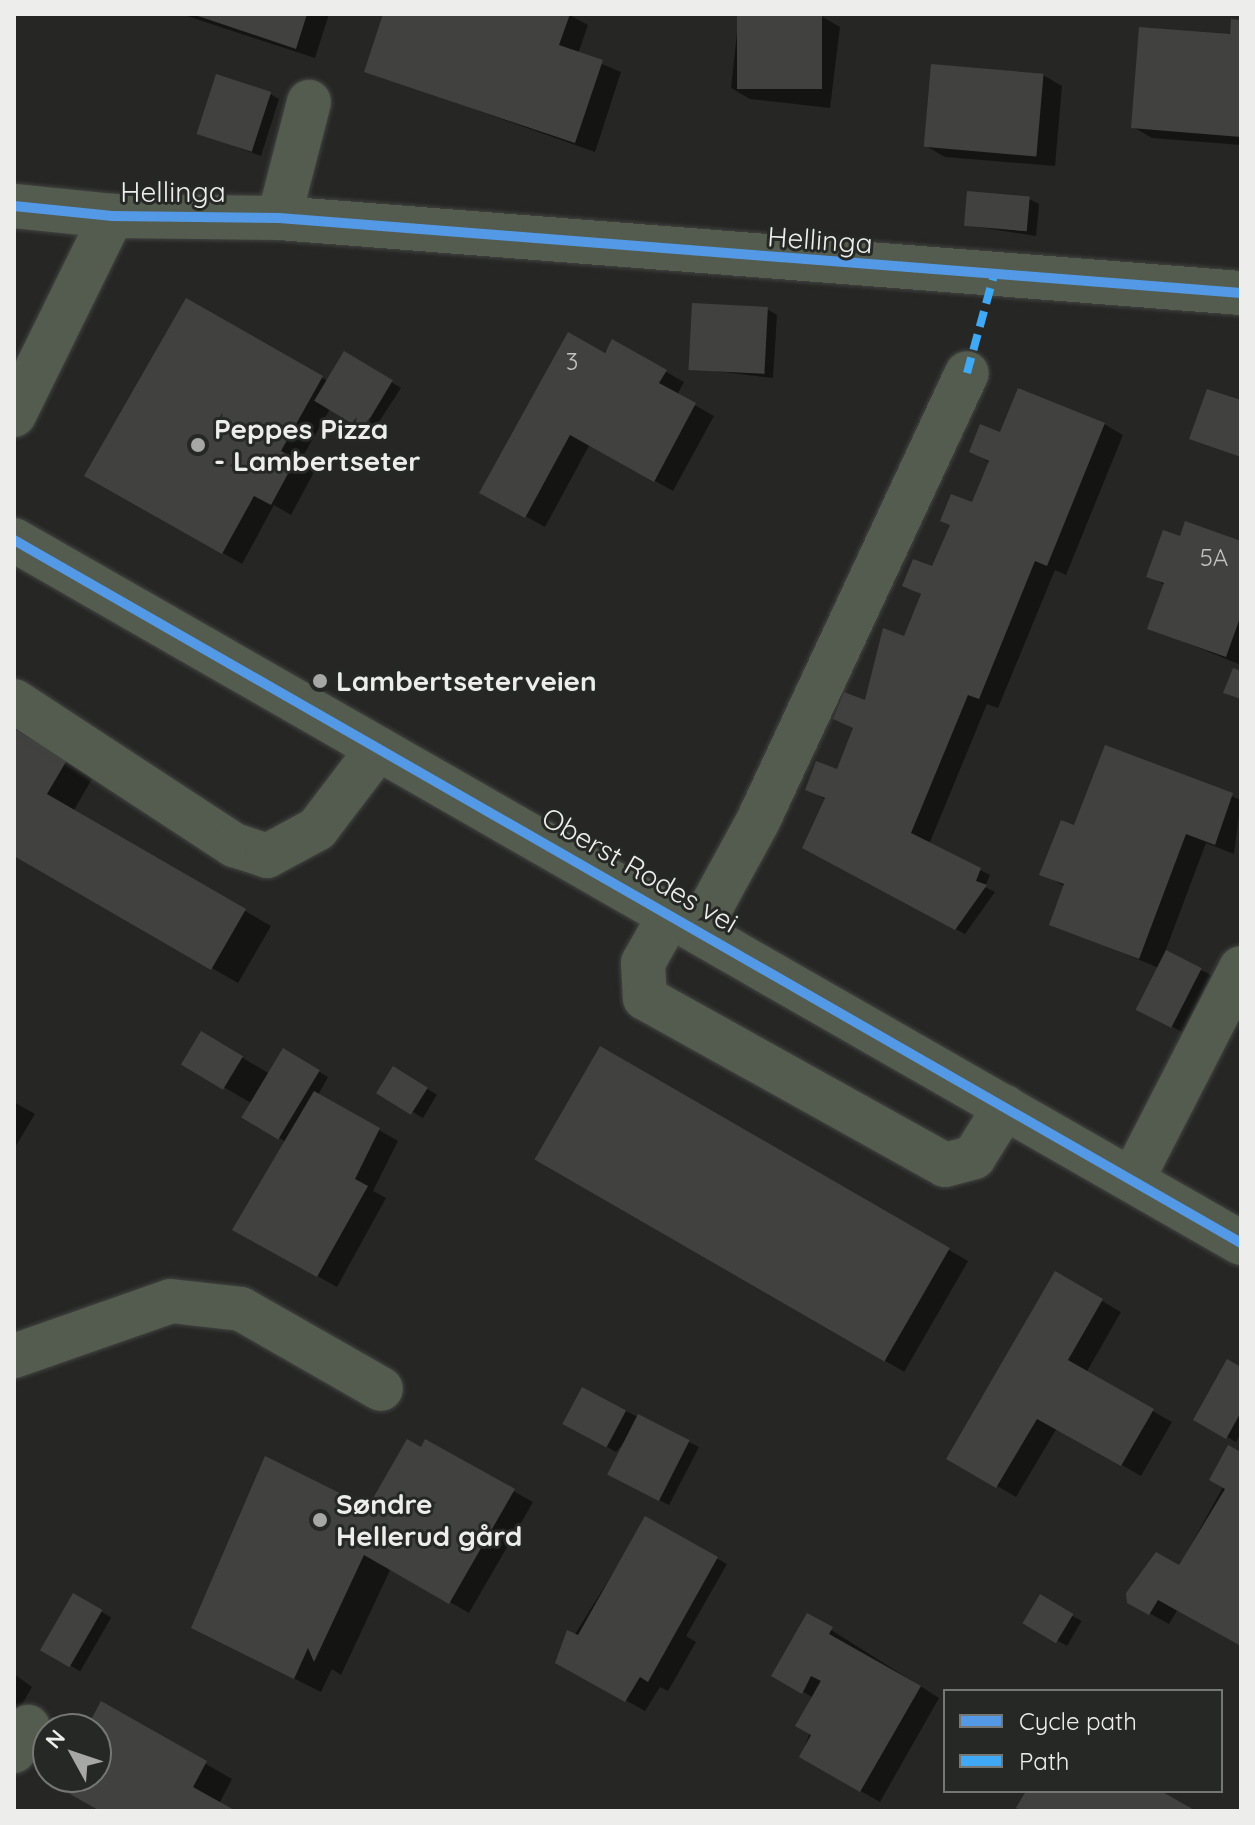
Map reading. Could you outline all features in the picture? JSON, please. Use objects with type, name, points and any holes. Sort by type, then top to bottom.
[{"type":"street","points":[[279,218],[309,102]]},
{"type":"street","name":"Hellinga","points":[[14,206],[112,216],[279,218],[1241,293]]},
{"type":"street","points":[[14,415],[112,216]]},
{"type":"street","points":[[967,373],[758,821],[684,923],[643,963],[645,998],[945,1165],[974,1157],[1005,1107]]},
{"type":"street","name":"Oberst Rodes vei","points":[[14,540],[1241,1243]]},
{"type":"street","points":[[14,701],[234,845],[267,856],[317,829],[378,749]]},
{"type":"street","points":[[1132,1180],[1241,968]]},
{"type":"street","points":[[14,1356],[171,1301],[241,1309],[381,1389]]},
{"type":"building","points":[[192,14],[307,14],[296,49]]},
{"type":"building","points":[[383,14],[570,14],[559,45],[603,60],[575,143],[364,72]]},
{"type":"building","points":[[737,14],[822,14],[822,89],[737,89]]},
{"type":"building","points":[[1231,19],[1241,20],[1241,137],[1131,128],[1139,27],[1230,34]]},
{"type":"building","points":[[931,64],[1044,74],[1036,157],[924,147]]},
{"type":"building","points":[[216,74],[271,92],[252,152],[197,134]]},
{"type":"building","points":[[967,191],[1030,196],[1027,231],[964,226]]},
{"type":"building","points":[[186,298],[323,376],[281,451],[296,459],[271,505],[254,496],[222,554],[84,476]]},
{"type":"building","points":[[692,303],[768,307],[764,374],[688,370]]},
{"type":"building","points":[[568,332],[605,353],[612,339],[667,370],[659,383],[696,403],[654,482],[570,435],[525,518],[479,493]]},
{"type":"building","points":[[344,351],[393,380],[363,430],[314,401]]},
{"type":"building","points":[[1018,388],[1105,423],[1047,566],[1035,561],[979,699],[968,695],[911,833],[981,868],[976,881],[987,885],[955,930],[802,848],[825,798],[805,790],[816,761],[837,769],[853,728],[833,719],[844,692],[865,700],[883,628],[904,636],[921,594],[902,586],[913,559],[932,566],[950,525],[940,521],[951,494],[972,502],[989,461],[969,452],[980,424],[1000,432]]},
{"type":"building","points":[[1207,389],[1241,400],[1241,457],[1189,439]]},
{"type":"building","points":[[1185,521],[1241,541],[1241,615],[1226,657],[1147,629],[1164,583],[1146,577],[1163,530],[1180,536]]},
{"type":"building","points":[[1233,668],[1241,671],[1241,699],[1223,693]]},
{"type":"building","points":[[14,729],[67,760],[47,794],[246,909],[211,970],[14,856]]},
{"type":"building","points":[[1105,745],[1233,793],[1215,845],[1186,834],[1139,959],[1049,925],[1064,884],[1039,875],[1061,820],[1074,825]]},
{"type":"building","points":[[1166,950],[1202,968],[1171,1028],[1136,1010]]},
{"type":"building","points":[[201,1031],[243,1056],[223,1090],[181,1064]]},
{"type":"building","points":[[600,1046],[950,1248],[884,1361],[534,1159]]},
{"type":"building","points":[[283,1048],[320,1070],[278,1140],[241,1117]]},
{"type":"building","points":[[393,1066],[428,1088],[411,1115],[376,1093]]},
{"type":"building","points":[[314,1091],[380,1128],[355,1179],[368,1186],[317,1277],[232,1230]]},
{"type":"building","points":[[1055,1271],[1103,1299],[1068,1360],[1154,1409],[1121,1466],[1037,1419],[996,1488],[946,1459]]},
{"type":"building","points":[[1227,1359],[1241,1367],[1241,1412],[1226,1439],[1193,1420]]},
{"type":"building","points":[[582,1387],[626,1410],[606,1448],[562,1424]]},
{"type":"building","points":[[638,1414],[690,1440],[659,1501],[607,1475]]},
{"type":"building","points":[[407,1439],[421,1447],[425,1439],[515,1489],[449,1604],[364,1555],[314,1662],[308,1648],[294,1679],[191,1628],[265,1456],[368,1507]]},
{"type":"building","points":[[1228,1445],[1241,1452],[1241,1646],[1158,1600],[1149,1615],[1127,1603],[1126,1593],[1156,1552],[1179,1565],[1225,1489],[1209,1480]]},
{"type":"building","points":[[645,1516],[718,1557],[648,1682],[640,1677],[625,1702],[555,1663],[567,1630],[578,1635]]},
{"type":"building","points":[[73,1593],[102,1610],[69,1667],[40,1650]]},
{"type":"building","points":[[1040,1594],[1073,1614],[1056,1643],[1022,1623]]},
{"type":"building","points":[[807,1613],[833,1627],[829,1634],[921,1686],[860,1792],[799,1757],[811,1735],[795,1726],[821,1681],[811,1676],[802,1694],[771,1676]]},
{"type":"building","points":[[101,1701],[207,1761],[193,1787],[236,1811],[100,1811],[68,1793],[112,1793],[112,1713],[95,1713]]},
{"type":"building","points":[[1025,1793],[1164,1793],[1196,1811],[1022,1811],[1016,1808]]},
{"type":"marked path","points":[[967,373],[994,275]]},
{"type":"cycle path","points":[[14,206],[112,216],[279,218],[1241,293]]},
{"type":"cycle path","points":[[14,540],[1241,1243]]},
{"type":"place","name":"Peppes Pizza - Lambertseter","points":[[198,445]]},
{"type":"place","name":"Lambertseterveien","points":[[320,681]]},
{"type":"place","name":"Søndre Hellerud gård","points":[[320,1520]]}]
